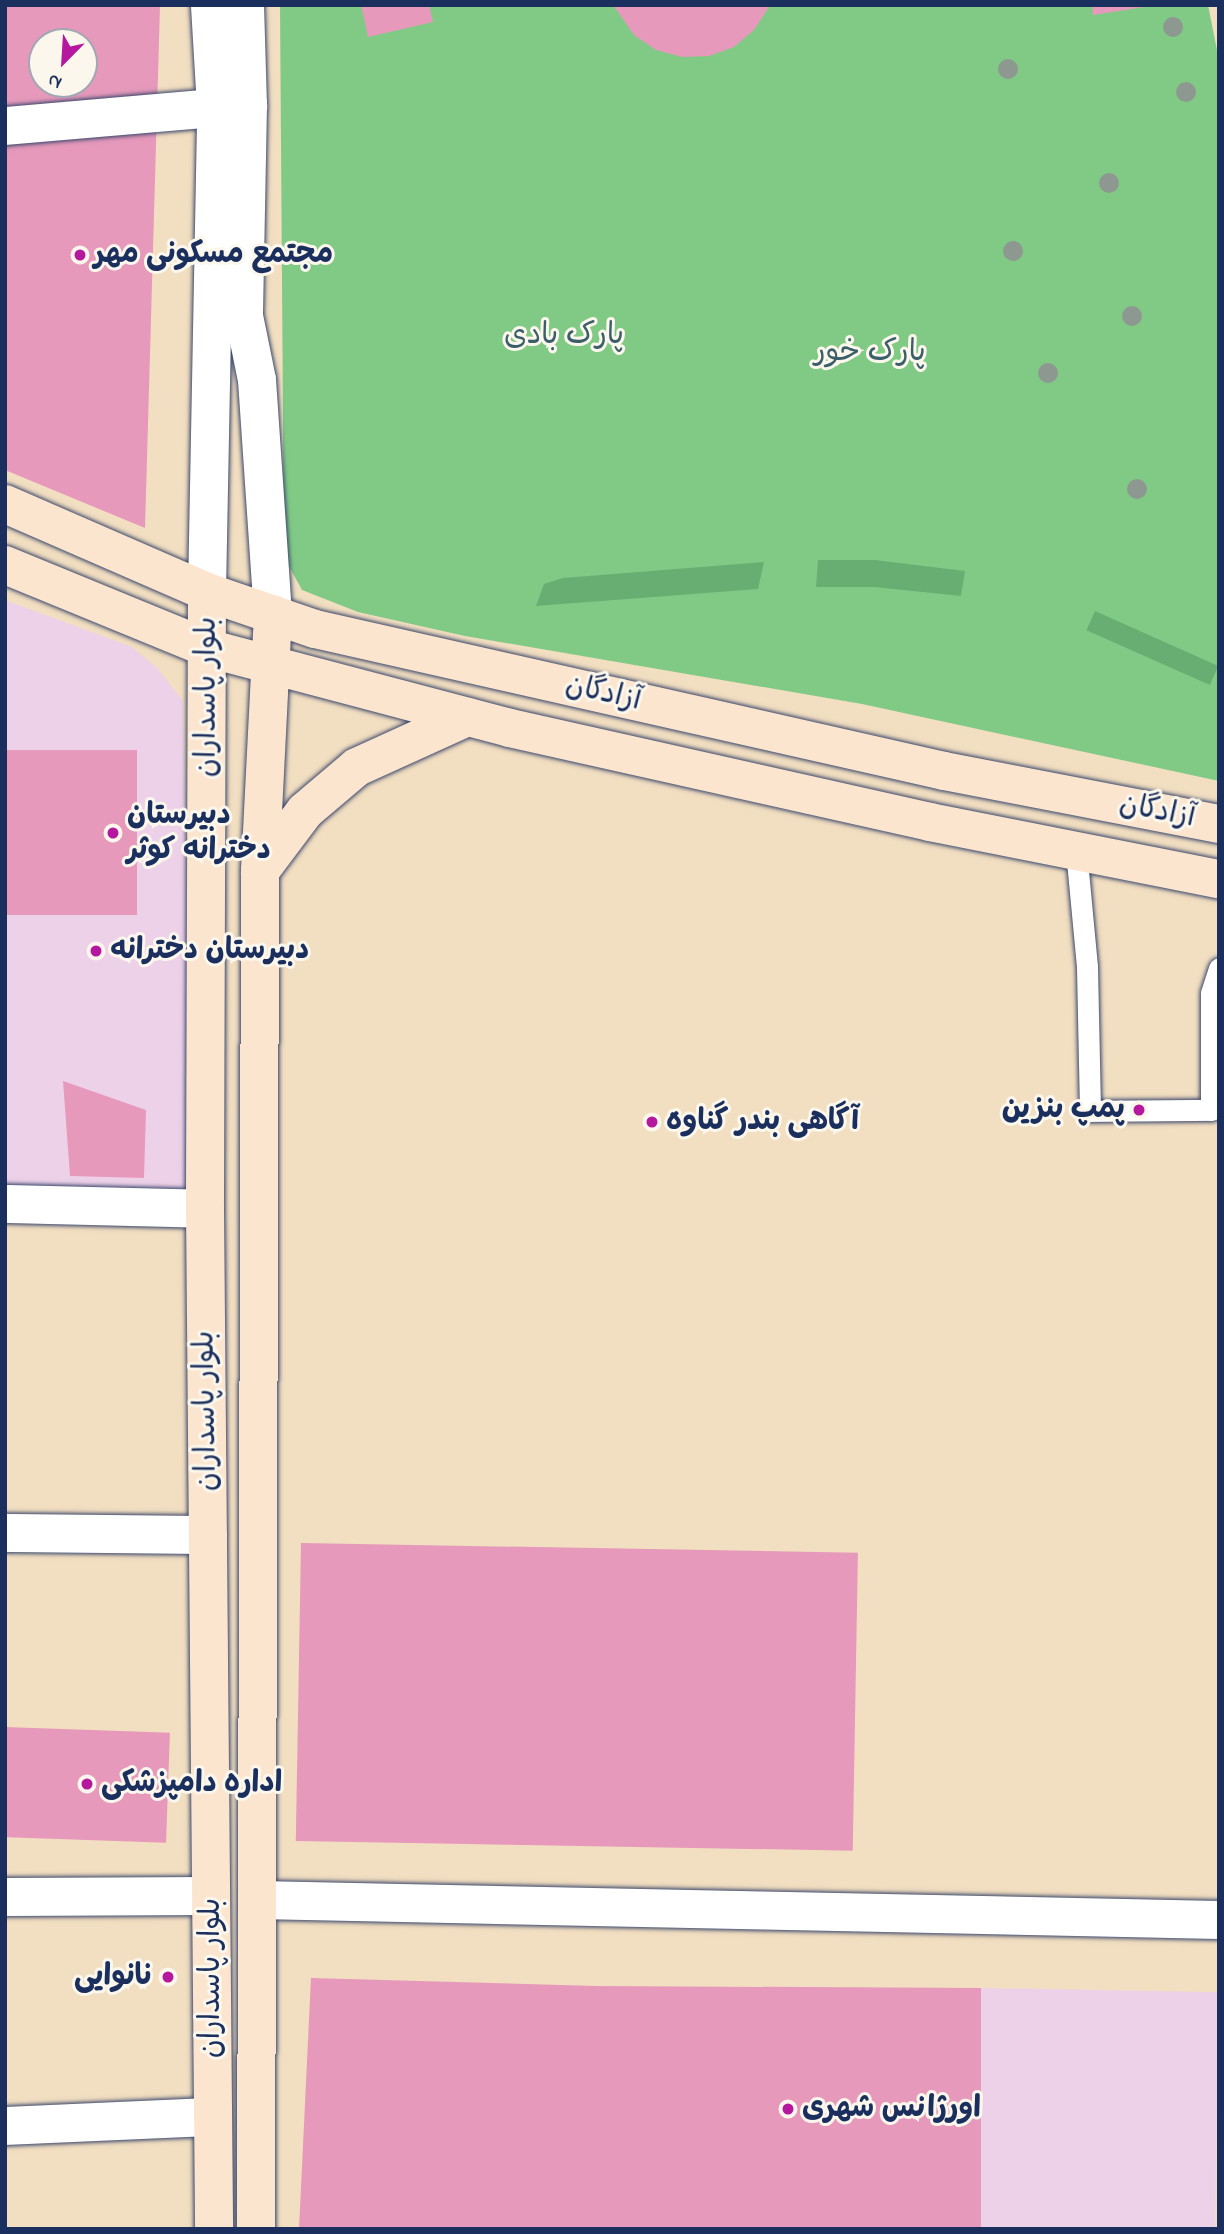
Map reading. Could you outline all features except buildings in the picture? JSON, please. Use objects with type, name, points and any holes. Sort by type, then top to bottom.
[{"type":"main road","name":"آزادگان","points":[[5,504],[207,592],[315,629],[944,771],[1219,824]]},
{"type":"main road","name":"آزادگان","points":[[5,565],[207,648],[467,717],[1219,879]]},
{"type":"main road","name":"بلوار پاسداران","points":[[207,592],[205,1209],[214,2229]]},
{"type":"main road","name":"بلوار پاسداران","points":[[256,2229],[260,872],[273,614]]},
{"type":"main road","points":[[260,872],[305,811],[357,767],[467,717]]},
{"type":"main road","points":[[205,1131],[261,1130]]},
{"type":"street","points":[[210,5],[232,106],[244,316],[257,380],[273,614]]},
{"type":"street","points":[[207,592],[232,106],[245,5]]},
{"type":"street","points":[[5,126],[232,106]]},
{"type":"street","points":[[5,1204],[205,1209]]},
{"type":"street","points":[[5,1533],[208,1535]]},
{"type":"street","points":[[5,1897],[211,1896]]},
{"type":"street","points":[[258,1900],[1219,1920]]},
{"type":"street","points":[[5,2126],[213,2117]]},
{"type":"lane","points":[[1076,850],[1087,967],[1090,1111],[1211,1110],[1212,993],[1219,968]]},
{"type":"shaded area","name":"دبیرستان دخترانه","points":[[5,600],[132,647],[157,668],[183,701],[191,1208],[5,1201]]},
{"type":"shaded area","points":[[981,1988],[1219,1992],[1215,2229],[977,2229]]},
{"type":"green space","name":"پارک خور","points":[[280,5],[1208,5],[1219,60],[1219,781],[862,704],[465,636],[358,612],[302,590],[284,557]]},
{"type":"green space","points":[[818,560],[875,560],[965,571],[961,596],[874,587],[816,587]]},
{"type":"green space","points":[[764,562],[758,589],[536,606],[544,584],[563,578]]},
{"type":"green space","points":[[1095,611],[1218,666],[1210,685],[1086,630]]},
{"type":"place","name":"مجتمع مسکونی مهر","points":[[80,255]]},
{"type":"place","name":"دبیرستان دخترانه کوثر","points":[[113,833]]},
{"type":"place","name":"دبیرستان دخترانه","points":[[96,951]]},
{"type":"place","name":"پمپ بنزین","points":[[1139,1110]]},
{"type":"place","name":"آگاهی بندر گناوه","points":[[652,1122]]},
{"type":"place","name":"اداره دامپزشکی","points":[[87,1784]]},
{"type":"place","name":"نانوایی","points":[[168,1977]]},
{"type":"place","name":"اورژانس شهری","points":[[788,2109]]},
{"type":"park label","name":"پارک بادی","points":[[564,336]]}]
